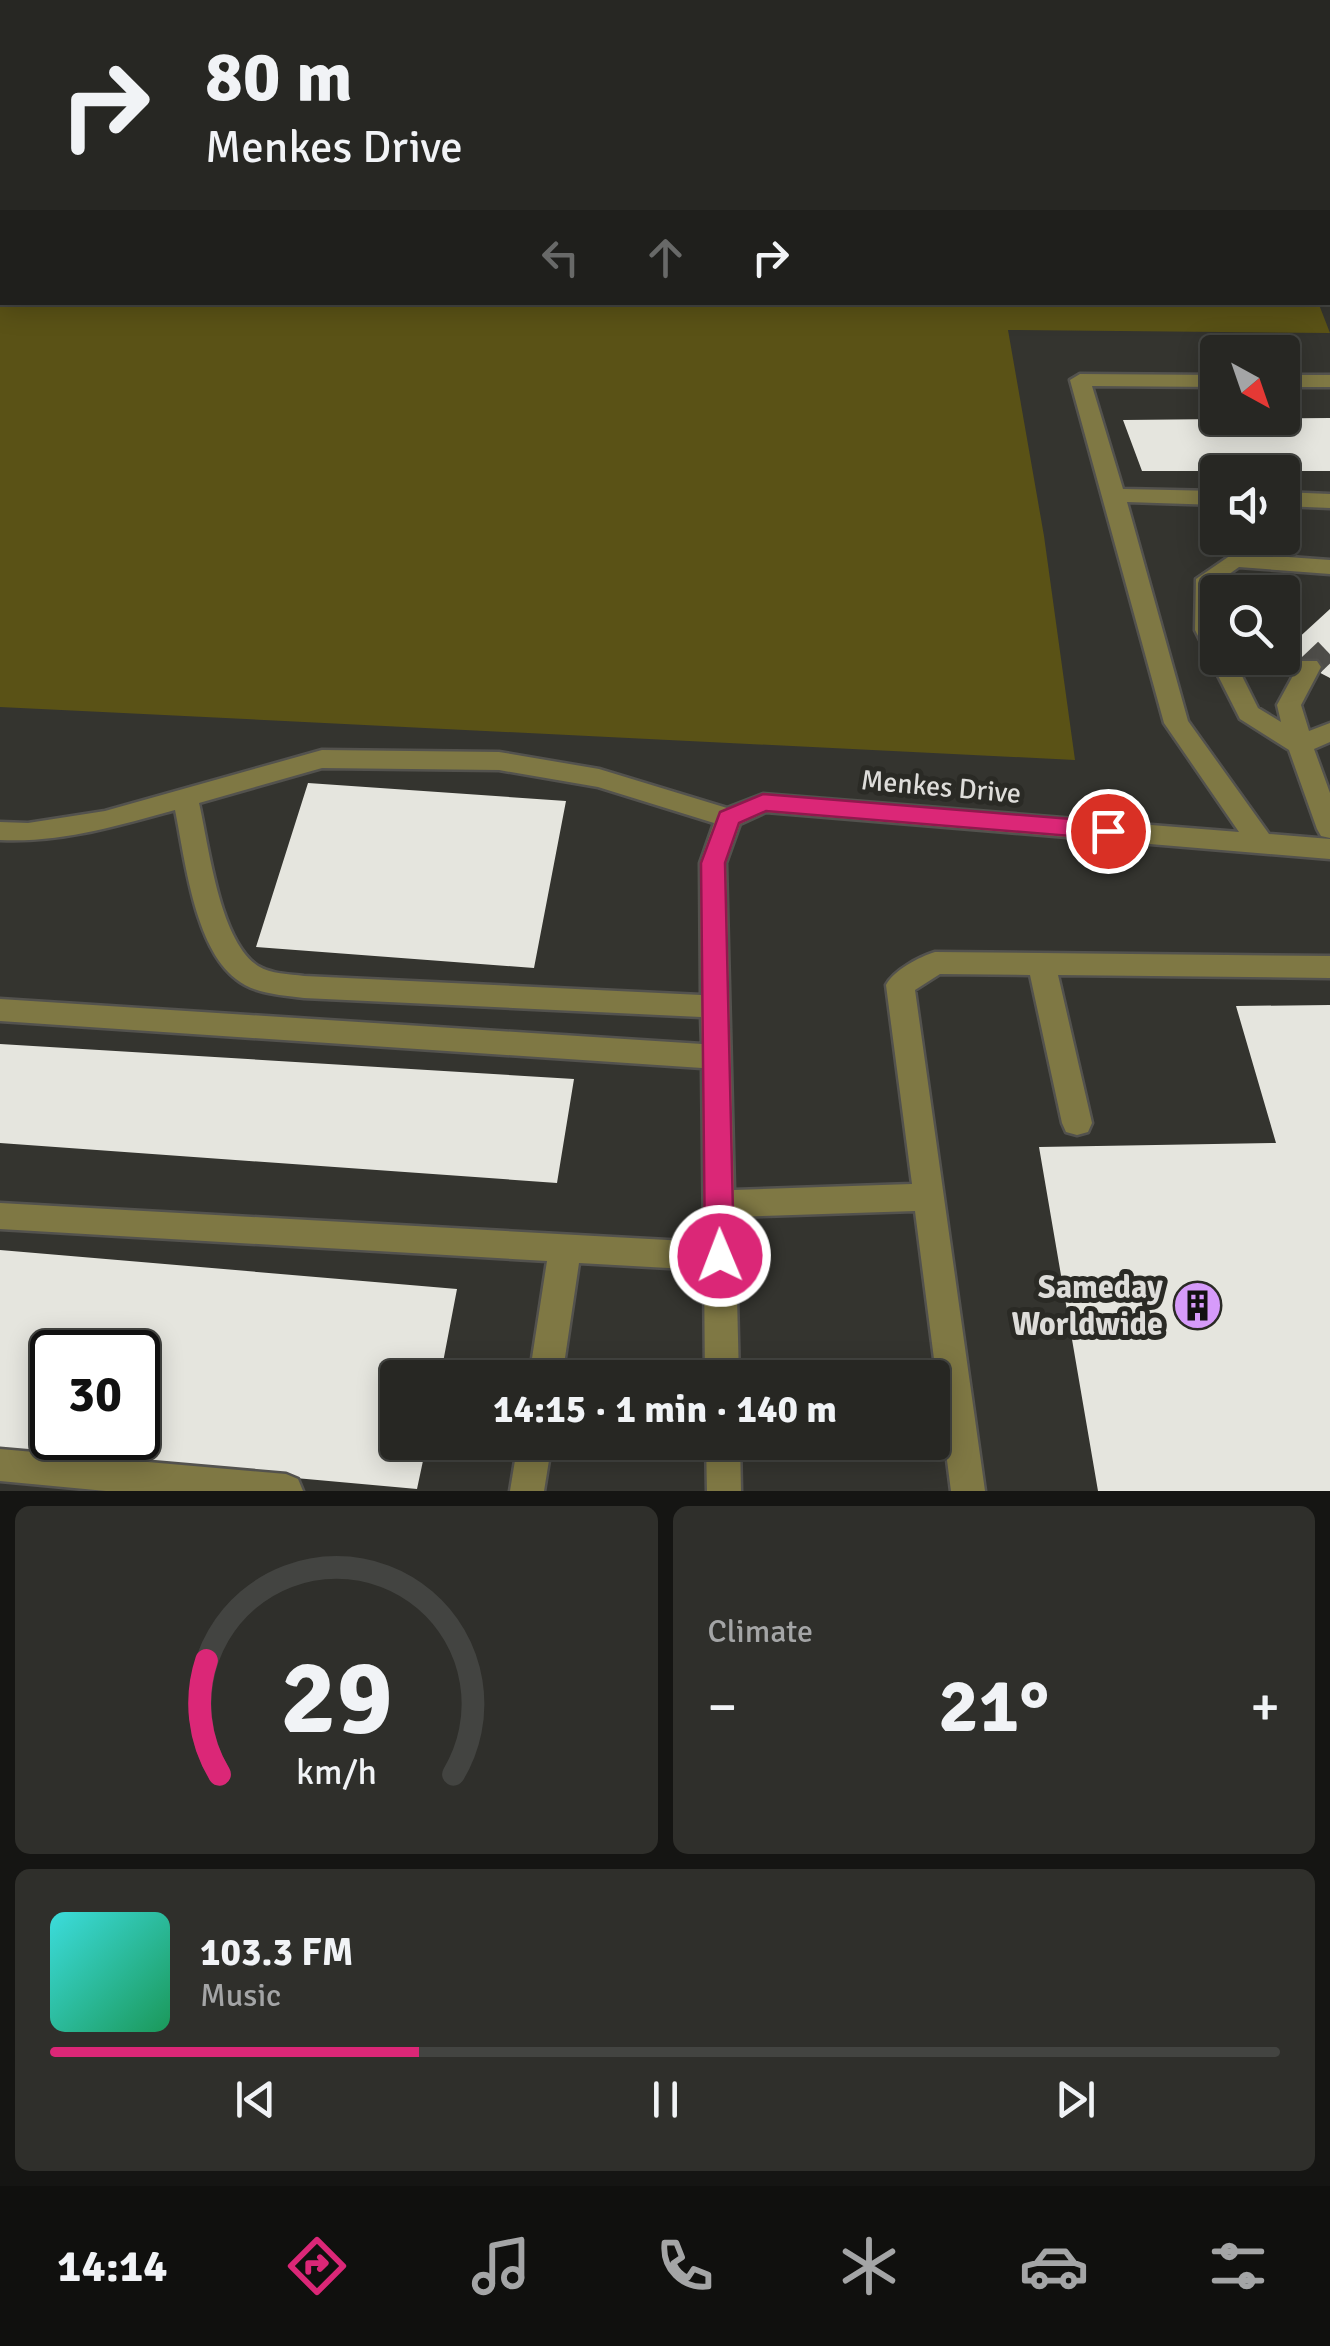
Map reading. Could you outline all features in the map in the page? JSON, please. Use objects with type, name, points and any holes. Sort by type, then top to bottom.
[{"type":"street","points":[[1200,381],[1080,380],[1176,723],[1261,843]]},
{"type":"street","points":[[1300,381],[1330,382]]},
{"type":"street","points":[[1114,495],[1200,497]]},
{"type":"street","points":[[1300,499],[1330,500]]},
{"type":"street","points":[[1213,575],[1234,560],[1330,567]]},
{"type":"street","points":[[1309,667],[1289,705],[1330,829]]},
{"type":"street","points":[[1229,675],[1248,713],[1300,745]]},
{"type":"street","points":[[1300,745],[1330,732]]},
{"type":"street","points":[[0,831],[28,832],[105,820],[322,759],[499,761],[599,778],[729,818],[713,863],[722,1360]]},
{"type":"street","points":[[184,798],[225,945],[244,972],[304,988],[716,1008]]},
{"type":"street","name":"Menkes Drive","points":[[729,818],[763,803],[1330,848]]},
{"type":"street","points":[[968,1491],[900,985],[936,963],[1330,967]]},
{"type":"street","points":[[1042,964],[1077,1123]]},
{"type":"street","points":[[0,1010],[716,1057]]},
{"type":"street","points":[[719,1204],[930,1197]]},
{"type":"street","points":[[0,1216],[720,1256]]},
{"type":"street","points":[[548,1360],[565,1248]]},
{"type":"street","points":[[528,1491],[532,1460]]},
{"type":"street","points":[[724,1460],[724,1491]]},
{"type":"street","points":[[0,1465],[286,1491]]},
{"type":"shaded area","points":[[0,305],[1319,305],[1330,333],[1008,330],[1044,536],[1075,760],[0,707]]},
{"type":"building","points":[[1300,418],[1330,418],[1330,471],[1300,471],[1300,455],[1200,455],[1200,471],[1142,471],[1123,420],[1200,419],[1200,435],[1300,435]]},
{"type":"building","points":[[1330,609],[1330,678],[1300,662],[1300,636]]},
{"type":"building","points":[[308,783],[566,801],[534,968],[256,947]]},
{"type":"building","name":"Sameday Worldwide","points":[[1330,1005],[1330,1491],[1098,1491],[1039,1147],[1276,1143],[1236,1006]]},
{"type":"building","points":[[0,1044],[574,1079],[557,1183],[0,1143]]},
{"type":"building","points":[[0,1250],[457,1289],[443,1360],[380,1360],[380,1460],[423,1460],[417,1489],[99,1460],[160,1460],[160,1330],[30,1330],[30,1454],[0,1451]]},
{"type":"tunnel","points":[[1309,667],[1330,647]]},
{"type":"place","name":"Sameday Worldwide","points":[[1198,1305]]},
{"type":"route","points":[[720,1256],[713,863],[729,818],[763,803],[1108,831]]}]
